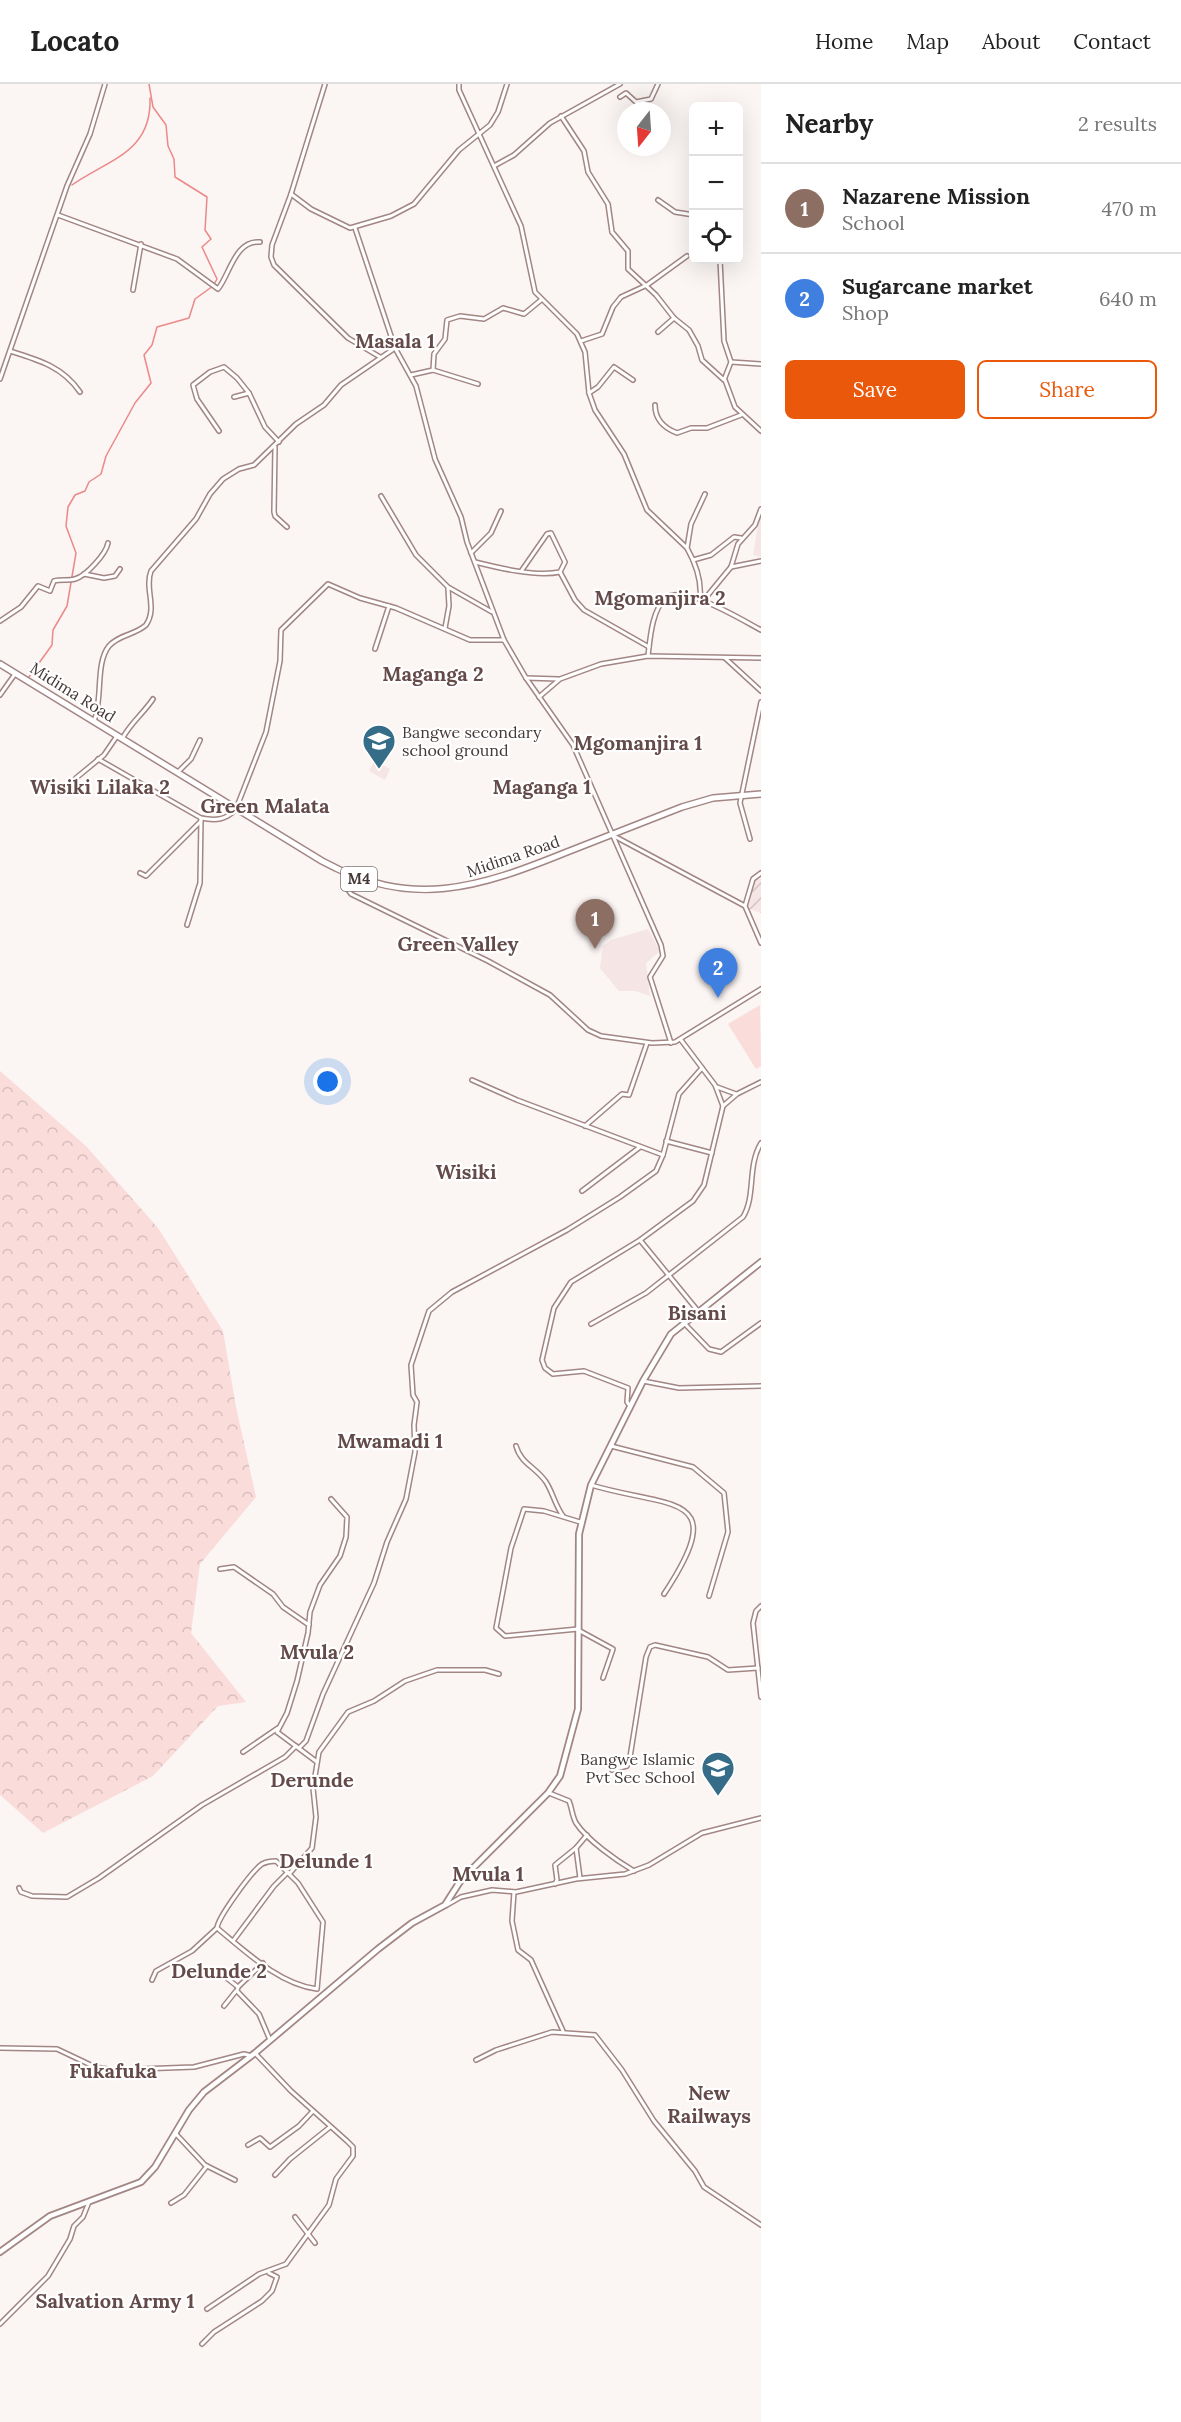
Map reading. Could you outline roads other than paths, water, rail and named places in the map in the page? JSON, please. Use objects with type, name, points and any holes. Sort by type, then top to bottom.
[{"type":"main road","name":"Midima Road","points":[[0,664],[236,809],[347,874],[378,884],[403,888],[465,887],[508,876],[682,807],[742,794],[761,794]]},
{"type":"street","points":[[0,379],[58,215],[90,134],[105,84]]},
{"type":"street","points":[[325,84],[291,194],[272,245],[272,261],[348,338],[380,357]]},
{"type":"street","points":[[459,84],[459,90],[521,226],[534,287],[541,300],[573,328],[580,341],[587,362],[589,393],[596,410],[630,465],[647,510],[687,548],[700,582],[701,600]]},
{"type":"street","points":[[291,194],[337,224],[355,228],[391,216],[414,204],[459,150],[495,119],[507,84]]},
{"type":"street","points":[[494,166],[514,155],[543,128],[561,116],[620,84]]},
{"type":"street","points":[[620,97],[626,93],[636,102],[651,99],[658,84]]},
{"type":"street","points":[[561,116],[584,151],[588,172],[608,204],[612,232],[628,251],[628,269],[647,285],[674,318],[694,336],[702,360],[725,380]]},
{"type":"street","points":[[658,200],[675,212],[689,214]]},
{"type":"street","points":[[58,215],[177,259],[218,289],[226,279],[235,256],[248,244],[260,242]]},
{"type":"street","points":[[355,228],[395,348],[411,375],[435,459],[457,507],[471,553],[504,640],[526,678],[573,746],[663,951],[662,959],[650,977],[671,1042]]},
{"type":"street","points":[[132,290],[141,244]]},
{"type":"street","points":[[580,341],[602,334],[613,307],[621,297],[647,285],[687,256]]},
{"type":"street","points":[[720,264],[724,341],[731,362],[725,380],[729,396],[741,415],[761,431]]},
{"type":"street","points":[[433,370],[434,354],[445,339],[447,320],[460,316],[484,319],[501,308],[524,314],[541,300]]},
{"type":"street","points":[[658,332],[674,318]]},
{"type":"street","points":[[94,722],[99,708],[106,651],[113,643],[142,629],[149,621],[152,609],[148,581],[152,571],[196,519],[205,500],[223,478],[239,469],[254,465],[324,405],[341,385],[395,348]]},
{"type":"street","points":[[10,351],[45,362],[70,378],[80,392]]},
{"type":"street","points":[[731,362],[761,364]]},
{"type":"street","points":[[219,430],[197,399],[193,385],[210,372],[224,367],[249,393],[265,428],[279,442]]},
{"type":"street","points":[[589,393],[614,367],[633,380]]},
{"type":"street","points":[[411,375],[433,370],[478,384]]},
{"type":"street","points":[[234,397],[249,393]]},
{"type":"street","points":[[655,405],[655,415],[661,423],[677,433],[691,428],[707,428],[741,415]]},
{"type":"street","points":[[275,446],[274,512],[286,527]]},
{"type":"street","points":[[687,548],[691,524],[705,494]]},
{"type":"street","points":[[381,496],[411,550],[448,587],[494,613]]},
{"type":"street","points":[[701,600],[731,567],[742,538],[755,525],[761,509]]},
{"type":"street","points":[[471,553],[491,533],[501,511]]},
{"type":"street","points":[[522,570],[550,532],[564,558],[565,565],[561,572]]},
{"type":"street","points":[[693,560],[711,555],[734,537],[742,538]]},
{"type":"street","points":[[0,621],[21,607],[38,586],[50,591],[54,581],[75,579],[84,574],[106,551],[108,543]]},
{"type":"street","points":[[731,567],[761,561]]},
{"type":"street","points":[[475,562],[495,568],[522,570],[543,575],[561,572]]},
{"type":"street","points":[[84,574],[104,578],[115,576],[120,569]]},
{"type":"street","points":[[561,572],[575,600],[584,610],[649,647]]},
{"type":"street","points":[[98,759],[201,820],[227,818],[236,809],[266,732],[280,664],[280,633],[283,625],[328,584],[389,606],[431,625],[445,628],[474,642],[504,640]]},
{"type":"street","points":[[445,628],[449,606],[448,587]]},
{"type":"street","points":[[648,656],[656,613],[665,599],[679,595],[701,600],[761,630]]},
{"type":"street","points":[[375,649],[389,606]]},
{"type":"street","points":[[539,697],[560,679],[601,664],[648,656],[761,658]]},
{"type":"street","points":[[725,658],[761,691]]},
{"type":"street","points":[[0,695],[16,673]]},
{"type":"street","points":[[526,678],[560,679]]},
{"type":"street","points":[[69,791],[76,778],[143,715],[153,699]]},
{"type":"street","points":[[750,840],[740,809],[761,702]]},
{"type":"street","points":[[177,772],[183,769],[191,759],[200,740]]},
{"type":"street","points":[[140,873],[146,876],[201,820]]},
{"type":"street","points":[[187,925],[200,883],[201,820]]},
{"type":"street","points":[[613,835],[745,906],[761,943]]},
{"type":"street","points":[[745,906],[753,879],[761,873]]},
{"type":"street","points":[[347,874],[346,887],[351,894],[488,961],[550,995],[588,1030],[601,1036],[647,1043],[681,1040],[761,989]]},
{"type":"street","points":[[630,1406],[627,1402],[628,1388],[587,1371],[553,1374],[545,1368],[542,1360],[554,1308],[564,1291],[587,1270],[640,1240],[698,1196],[704,1185],[723,1106],[715,1085],[681,1040]]},
{"type":"street","points":[[585,1126],[622,1094],[630,1095],[647,1043]]},
{"type":"street","points":[[19,1888],[21,1892],[32,1896],[67,1897],[99,1878],[202,1805],[285,1757],[306,1741],[320,1702],[374,1583],[387,1542],[406,1499],[415,1452],[414,1425],[417,1402],[413,1395],[411,1365],[429,1311],[452,1292],[567,1230],[656,1171],[663,1155],[679,1094],[702,1068]]},
{"type":"street","points":[[472,1080],[663,1155]]},
{"type":"street","points":[[723,1106],[738,1094],[761,1082]]},
{"type":"street","points":[[715,1085],[726,1093],[738,1094]]},
{"type":"street","points":[[666,1141],[712,1153]]},
{"type":"street","points":[[591,1324],[646,1293],[743,1217],[748,1203],[753,1165],[761,1143]]},
{"type":"street","points":[[582,1191],[640,1147]]},
{"type":"street","points":[[640,1240],[698,1311]]},
{"type":"street","points":[[445,1905],[461,1880],[548,1793],[560,1776],[578,1709],[580,1522],[591,1485],[609,1445],[664,1344],[684,1322],[761,1262]]},
{"type":"street","points":[[684,1322],[709,1349],[715,1352],[724,1351],[761,1323]]},
{"type":"street","points":[[643,1381],[679,1388],[761,1386]]},
{"type":"street","points":[[609,1445],[693,1467],[724,1493],[728,1532],[709,1596]]},
{"type":"street","points":[[516,1446],[525,1464],[545,1481],[555,1504],[564,1517]]},
{"type":"street","points":[[591,1485],[672,1503],[693,1519],[695,1529],[688,1555],[664,1594]]},
{"type":"street","points":[[317,1762],[277,1734],[289,1707],[309,1625],[309,1614],[320,1585],[338,1560],[346,1537],[347,1517],[331,1499]]},
{"type":"street","points":[[580,1522],[524,1509],[509,1555],[496,1628],[506,1636],[580,1630],[613,1649],[603,1678]]},
{"type":"street","points":[[219,1569],[234,1567],[268,1590],[283,1607],[309,1625]]},
{"type":"street","points":[[761,1606],[756,1611],[753,1623],[761,1697]]},
{"type":"street","points":[[612,1770],[627,1766],[634,1741],[646,1657],[650,1647],[666,1647],[713,1659],[730,1670],[758,1668]]},
{"type":"street","points":[[233,1941],[274,1886],[312,1848],[316,1817],[313,1788],[317,1762],[323,1744],[348,1712],[374,1701],[407,1680],[437,1670],[485,1670],[499,1674]]},
{"type":"street","points":[[243,1752],[278,1728]]},
{"type":"street","points":[[548,1793],[568,1801],[574,1821],[587,1835],[614,1860],[634,1871]]},
{"type":"street","points":[[1,2249],[50,2216],[141,2182],[155,2167],[175,2133],[204,2092],[254,2055],[394,1936],[445,1905],[462,1897],[492,1890],[514,1892],[634,1871],[702,1833],[761,1818]]},
{"type":"street","points":[[555,1884],[557,1880],[555,1865],[576,1848],[587,1835]]},
{"type":"street","points":[[576,1848],[580,1879]]},
{"type":"street","points":[[152,1980],[156,1971],[192,1951],[217,1928],[220,1918],[261,1865],[276,1861],[289,1873],[319,1913],[324,1927],[317,1968],[317,1989]]},
{"type":"street","points":[[514,1892],[512,1920],[518,1950],[531,1959],[563,2031]]},
{"type":"street","points":[[217,1928],[283,1977],[317,1989],[324,1996]]},
{"type":"street","points":[[224,2006],[237,1988],[263,1963]]},
{"type":"street","points":[[214,1977],[219,1972],[237,1988],[259,2014],[270,2040]]},
{"type":"street","points":[[476,2060],[496,2050],[552,2032],[589,2033],[602,2040],[654,2121],[695,2171],[704,2187],[761,2225]]},
{"type":"street","points":[[0,2048],[57,2049],[95,2067],[113,2070],[194,2067],[244,2054],[254,2055],[352,2147],[353,2156],[336,2179],[328,2205],[286,2264],[259,2274],[207,2309]]},
{"type":"street","points":[[248,2145],[260,2138],[270,2147],[299,2126],[313,2111]]},
{"type":"street","points":[[275,2175],[290,2159],[331,2127]]},
{"type":"street","points":[[175,2133],[207,2166],[235,2180]]},
{"type":"street","points":[[171,2203],[184,2195],[207,2166]]},
{"type":"street","points":[[0,2324],[48,2276],[70,2239],[74,2226],[83,2217],[89,2202]]},
{"type":"street","points":[[295,2217],[315,2243]]},
{"type":"street","points":[[202,2344],[272,2292],[277,2277],[268,2272]]},
{"type":"waterway","points":[[29,677],[52,645],[53,630],[67,606],[76,553],[66,526],[68,507],[75,495],[85,491],[89,482],[101,474],[106,456],[135,403],[151,383],[144,355],[152,345],[157,327],[189,318],[195,299],[213,286],[217,279],[202,247],[211,239],[205,230],[207,197],[175,177],[174,159],[168,146],[166,125],[153,107],[149,84]]},
{"type":"waterway","points":[[72,185],[113,161],[135,143],[144,131],[149,117],[150,98]]},
{"type":"place","name":"Bangwe secondary school ground","points":[[379,770]]},
{"type":"place","name":"Nazarene Mission","points":[[595,949]]},
{"type":"place","name":"Sugarcane market","points":[[718,998]]},
{"type":"place","name":"Bangwe Islamic Pvt Sec School","points":[[718,1797]]},
{"type":"district","name":"Masala 1","points":[[395,341]]},
{"type":"district","name":"Mgomanjira 2","points":[[660,598]]},
{"type":"district","name":"Maganga 2","points":[[433,674]]},
{"type":"district","name":"Mgomanjira 1","points":[[638,743]]},
{"type":"district","name":"Wisiki Lilaka 2","points":[[100,787]]},
{"type":"district","name":"Maganga 1","points":[[542,787]]},
{"type":"district","name":"Green Malata","points":[[265,806]]},
{"type":"district","name":"Green Valley","points":[[458,944]]},
{"type":"district","name":"Wisiki","points":[[466,1172]]},
{"type":"district","name":"Bisani","points":[[697,1313]]},
{"type":"district","name":"Mwamadi 1","points":[[390,1441]]},
{"type":"district","name":"Mvula 2","points":[[317,1652]]},
{"type":"district","name":"Derunde","points":[[312,1780]]},
{"type":"district","name":"Delunde 1","points":[[326,1861]]},
{"type":"district","name":"Mvula 1","points":[[488,1874]]},
{"type":"district","name":"Delunde 2","points":[[219,1971]]},
{"type":"district","name":"Fukafuka","points":[[113,2071]]},
{"type":"district","name":"New Railways","points":[[709,2104]]},
{"type":"district","name":"Salvation Army 1","points":[[115,2301]]}]
